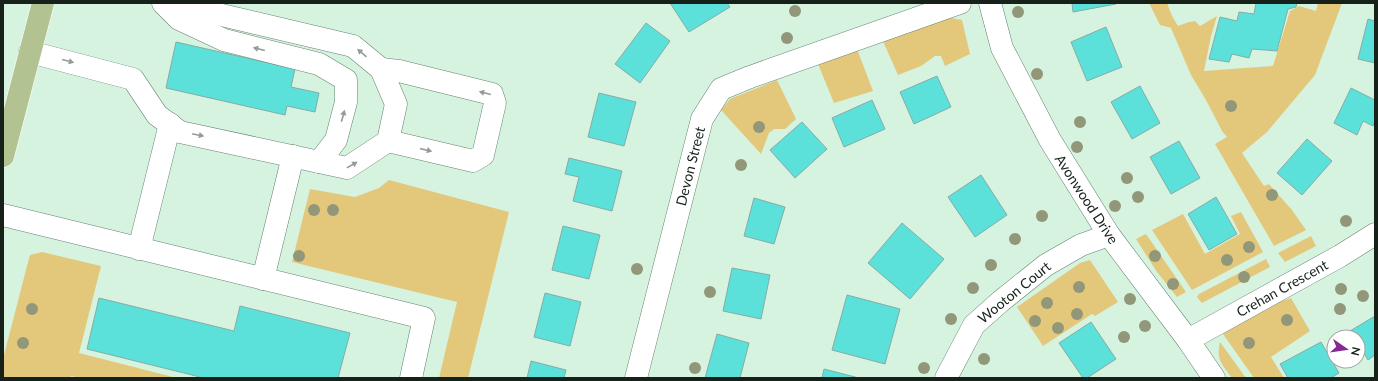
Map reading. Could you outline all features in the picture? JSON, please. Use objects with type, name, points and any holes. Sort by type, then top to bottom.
[{"type":"main road","points":[[3,156],[43,3]]},
{"type":"street","points":[[163,3],[179,19],[224,40],[320,64],[346,80],[346,102],[336,140],[318,162]]},
{"type":"street","points":[[30,52],[133,78],[157,115],[180,132],[347,168],[388,141],[396,104],[381,69],[354,46],[171,3]]},
{"type":"street","name":"Devon Street","points":[[636,378],[702,119],[721,90],[750,77],[960,3]]},
{"type":"street","name":"Avonwood Drive","points":[[990,3],[1002,48],[1050,140],[1109,235],[1188,340],[1214,378]]},
{"type":"street","points":[[381,69],[399,71],[492,94],[495,103],[483,155],[473,161],[388,141]]},
{"type":"street","points":[[139,249],[170,124]]},
{"type":"street","points":[[263,279],[293,156]]},
{"type":"street","points":[[3,216],[424,318],[411,378]]},
{"type":"street","name":"Crehan Crescent","points":[[1188,340],[1340,256],[1375,234]]},
{"type":"street","name":"Wooton Court","points":[[946,378],[974,325],[1001,301],[1046,264],[1081,244],[1109,235]]},
{"type":"shaded area","points":[[1149,3],[1167,3],[1178,26],[1195,21],[1200,26],[1217,16],[1211,36],[1204,71],[1273,66],[1290,11],[1299,6],[1316,11],[1318,3],[1342,3],[1315,75],[1267,132],[1242,153],[1264,186],[1269,184],[1292,210],[1306,230],[1274,246],[1215,144],[1227,137],[1222,131],[1191,75],[1171,28],[1160,25]]},
{"type":"shaded area","points":[[942,16],[962,20],[970,54],[945,66],[941,56],[935,56],[921,66],[898,75],[882,39]]},
{"type":"shaded area","points":[[857,49],[873,91],[834,103],[818,64]]},
{"type":"shaded area","points":[[777,80],[796,119],[785,129],[774,129],[769,133],[761,154],[721,110],[730,99]]},
{"type":"shaded area","points":[[389,180],[509,212],[468,378],[439,378],[457,302],[292,262],[310,189],[355,197],[379,188]]},
{"type":"shaded area","points":[[1241,212],[1263,252],[1192,290],[1152,230],[1183,214],[1205,254],[1240,234],[1231,216]]},
{"type":"shaded area","points":[[1146,234],[1186,292],[1177,297],[1157,272],[1136,239]]},
{"type":"shaded area","points":[[1311,236],[1316,246],[1285,262],[1278,253]]},
{"type":"shaded area","points":[[42,252],[101,266],[79,353],[177,378],[80,378],[71,376],[70,378],[3,378],[3,359],[30,255]]},
{"type":"shaded area","points":[[1266,259],[1270,267],[1202,303],[1197,297],[1199,294]]},
{"type":"shaded area","points":[[1090,260],[1118,302],[1095,316],[1092,314],[1043,346],[1017,307],[1080,263]]},
{"type":"shaded area","points":[[1291,298],[1310,331],[1271,357],[1284,378],[1254,378],[1223,334],[1238,323],[1256,313]]},
{"type":"shaded area","points":[[1220,342],[1246,378],[1232,378],[1225,369],[1219,358]]},
{"type":"building","points":[[670,3],[727,3],[730,7],[689,32]]},
{"type":"building","points":[[1072,3],[1116,3],[1116,4],[1073,12]]},
{"type":"building","points":[[1256,3],[1297,3],[1296,7],[1288,9],[1277,51],[1252,49],[1249,58],[1232,54],[1229,62],[1209,59],[1220,17],[1237,21],[1239,12],[1254,14]]},
{"type":"building","points":[[1368,19],[1375,21],[1375,63],[1358,59]]},
{"type":"building","points":[[646,23],[670,41],[640,83],[615,64]]},
{"type":"building","points":[[1106,27],[1122,67],[1087,81],[1071,42]]},
{"type":"building","points":[[176,42],[295,69],[291,87],[319,93],[315,112],[287,106],[285,115],[166,88]]},
{"type":"building","points":[[937,76],[951,107],[914,124],[900,92]]},
{"type":"building","points":[[1140,86],[1160,123],[1132,139],[1111,102]]},
{"type":"building","points":[[1351,88],[1375,100],[1375,121],[1373,126],[1363,121],[1357,135],[1334,123]]},
{"type":"building","points":[[599,93],[636,102],[624,146],[588,137]]},
{"type":"building","points":[[872,100],[885,129],[844,147],[832,118]]},
{"type":"building","points":[[802,122],[827,149],[795,178],[770,150]]},
{"type":"building","points":[[1307,139],[1332,161],[1302,195],[1277,173]]},
{"type":"building","points":[[1179,141],[1200,178],[1171,194],[1150,157]]},
{"type":"building","points":[[569,158],[622,171],[612,211],[573,201],[579,177],[565,174]]},
{"type":"building","points":[[981,175],[1007,215],[975,237],[948,197]]},
{"type":"building","points":[[1216,197],[1237,234],[1209,250],[1188,214]]},
{"type":"building","points":[[754,198],[785,207],[774,244],[744,236]]},
{"type":"building","points":[[902,223],[944,259],[910,299],[868,263]]},
{"type":"building","points":[[563,226],[600,235],[589,279],[552,270]]},
{"type":"building","points":[[732,268],[770,275],[761,319],[723,311]]},
{"type":"building","points":[[545,293],[581,302],[570,346],[534,337]]},
{"type":"building","points":[[847,295],[900,309],[885,364],[832,350]]},
{"type":"building","points":[[99,298],[234,331],[240,306],[350,333],[338,378],[204,378],[87,349]]},
{"type":"building","points":[[1375,316],[1375,355],[1368,360],[1366,357],[1366,329],[1353,329]]},
{"type":"building","points":[[1091,322],[1116,359],[1087,378],[1083,378],[1059,343]]},
{"type":"building","points":[[717,334],[749,343],[740,378],[705,378]]},
{"type":"building","points":[[1321,342],[1326,351],[1326,369],[1337,369],[1339,373],[1331,378],[1288,378],[1280,364]]},
{"type":"building","points":[[531,361],[566,370],[564,378],[527,378]]},
{"type":"building","points":[[824,369],[859,378],[822,378]]}]
